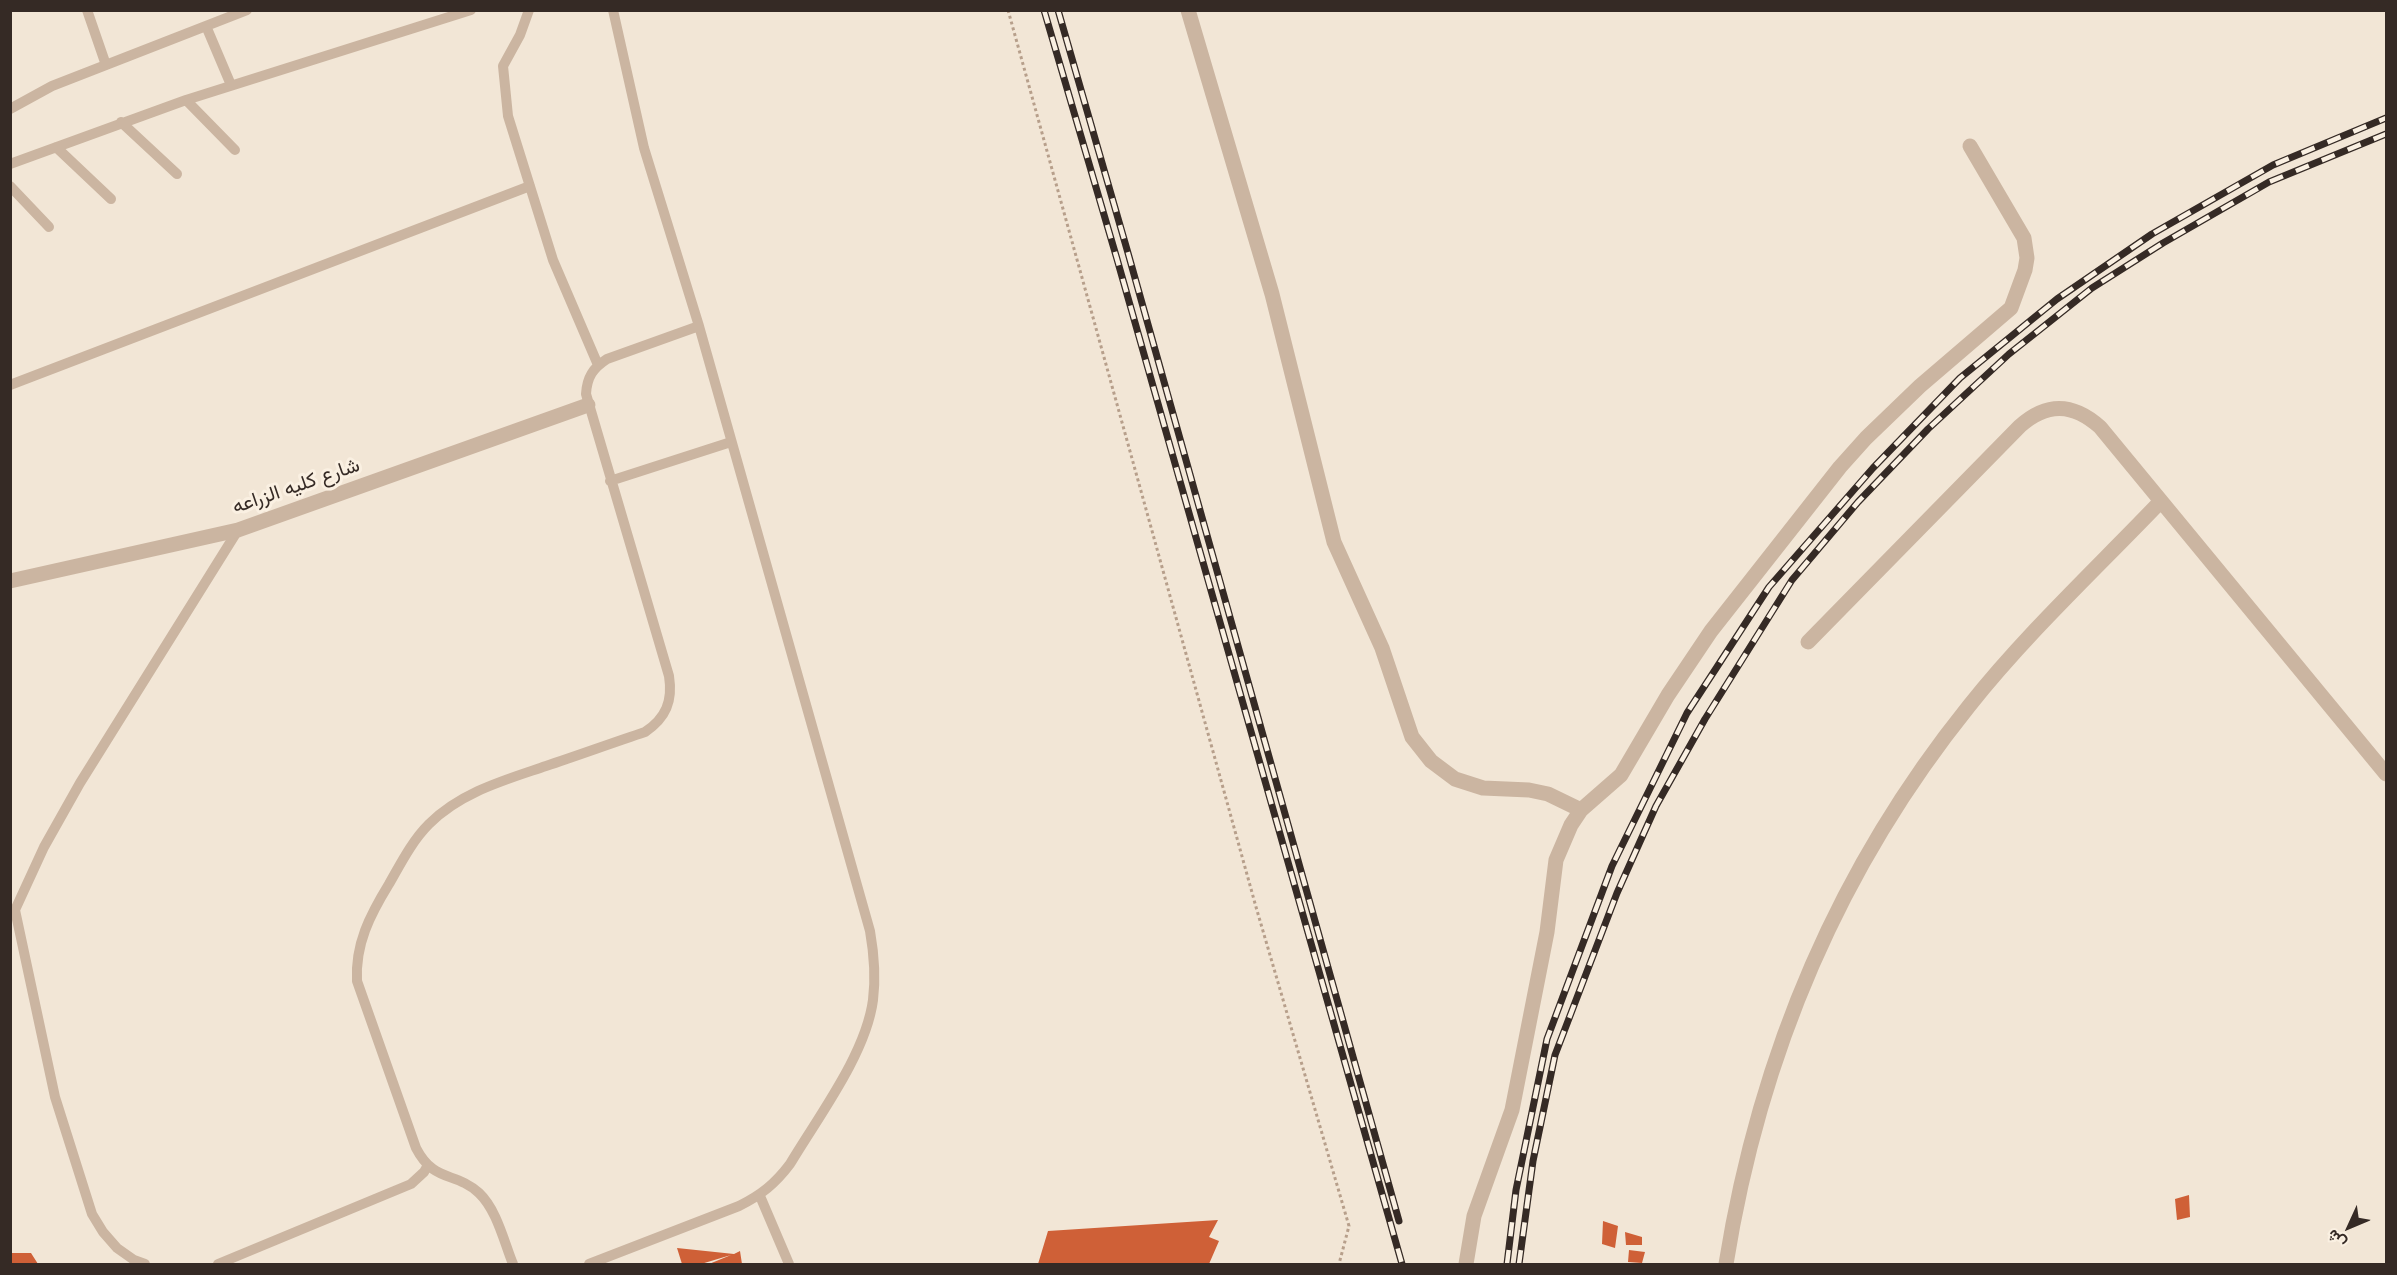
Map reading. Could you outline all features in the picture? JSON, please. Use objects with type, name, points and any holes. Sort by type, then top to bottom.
[{"type":"street","points":[[1188,10],[1272,294],[1334,542],[1382,648],[1412,737],[1431,761],[1455,778],[1483,788],[1529,790],[1548,794],[1581,810]]},
{"type":"street","points":[[1466,1264],[1474,1216],[1503,1139],[1519,1080],[1547,933],[1557,860],[1570,825],[1581,810],[1621,775],[1668,695],[1705,639],[1840,467],[1866,438],[1920,386],[2011,308],[2025,270],[2027,258],[2024,238],[1970,146]]},
{"type":"street","name":"شارع كليه الزراعه","points":[[10,581],[238,530],[588,405]]},
{"type":"street","points":[[1808,642],[2031,416],[2045,410],[2060,408],[2075,410],[2100,427],[2386,774]]},
{"type":"street","points":[[1726,1264],[1743,1173],[1774,1060],[1816,952],[1870,849],[1907,790],[1969,705],[2007,661],[2161,501]]},
{"type":"lane","points":[[87,10],[106,65]]},
{"type":"lane","points":[[10,109],[52,86],[247,10]]},
{"type":"lane","points":[[10,165],[121,122],[186,100],[471,10]]},
{"type":"lane","points":[[529,10],[520,35],[503,66],[508,116],[553,260],[598,365]]},
{"type":"lane","points":[[589,1264],[717,1215],[760,1196],[776,1182],[790,1164],[859,1047],[868,1025],[875,978],[870,931],[699,326],[644,148],[613,10]]},
{"type":"lane","points":[[207,26],[231,85]]},
{"type":"lane","points":[[186,100],[235,150]]},
{"type":"lane","points":[[121,122],[177,174]]},
{"type":"lane","points":[[56,147],[111,199]]},
{"type":"lane","points":[[10,186],[49,227]]},
{"type":"lane","points":[[10,385],[530,186]]},
{"type":"lane","points":[[513,1264],[494,1215],[479,1194],[469,1186],[445,1177],[428,1165],[416,1148],[357,981],[357,958],[361,940],[375,907],[418,836],[445,810],[493,784],[645,732],[662,718],[670,698],[669,676],[588,405],[587,383],[598,365],[607,359],[699,326]]},
{"type":"lane","points":[[610,481],[731,442]]},
{"type":"lane","points":[[135,1263],[117,1248],[103,1232],[92,1214],[55,1097],[13,911],[44,847],[80,783],[238,530]]},
{"type":"lane","points":[[218,1264],[411,1184],[428,1165]]},
{"type":"lane","points":[[760,1196],[789,1264]]},
{"type":"path","points":[[1008,10],[1256,907],[1349,1226],[1339,1264]]},
{"type":"building","points":[[2189,1195],[2190,1217],[2177,1220],[2175,1199]]},
{"type":"building","points":[[1218,1220],[1209,1237],[1219,1241],[1209,1264],[1038,1264],[1048,1231]]},
{"type":"building","points":[[1603,1221],[1618,1226],[1615,1248],[1602,1244]]},
{"type":"building","points":[[1625,1232],[1642,1237],[1642,1245],[1626,1245]]},
{"type":"building","points":[[677,1248],[734,1254],[740,1251],[742,1264],[709,1264],[731,1255],[701,1264],[682,1264]]},
{"type":"building","points":[[1629,1250],[1645,1252],[1642,1263],[1628,1262]]},
{"type":"building","points":[[10,1253],[31,1253],[38,1264],[10,1264]]},
{"type":"railway","points":[[1044,10],[1117,259],[1402,1264]]},
{"type":"railway","points":[[1058,10],[1399,1221]]},
{"type":"railway","points":[[1507,1264],[1516,1190],[1547,1039],[1612,866],[1687,713],[1769,587],[1873,468],[1960,378],[2057,299],[2152,234],[2273,165],[2386,118]]},
{"type":"railway","points":[[1519,1264],[1533,1161],[1555,1055],[1617,893],[1656,806],[1705,719],[1792,580],[1858,502],[1928,429],[2009,354],[2092,288],[2163,243],[2269,182],[2386,134]]}]
